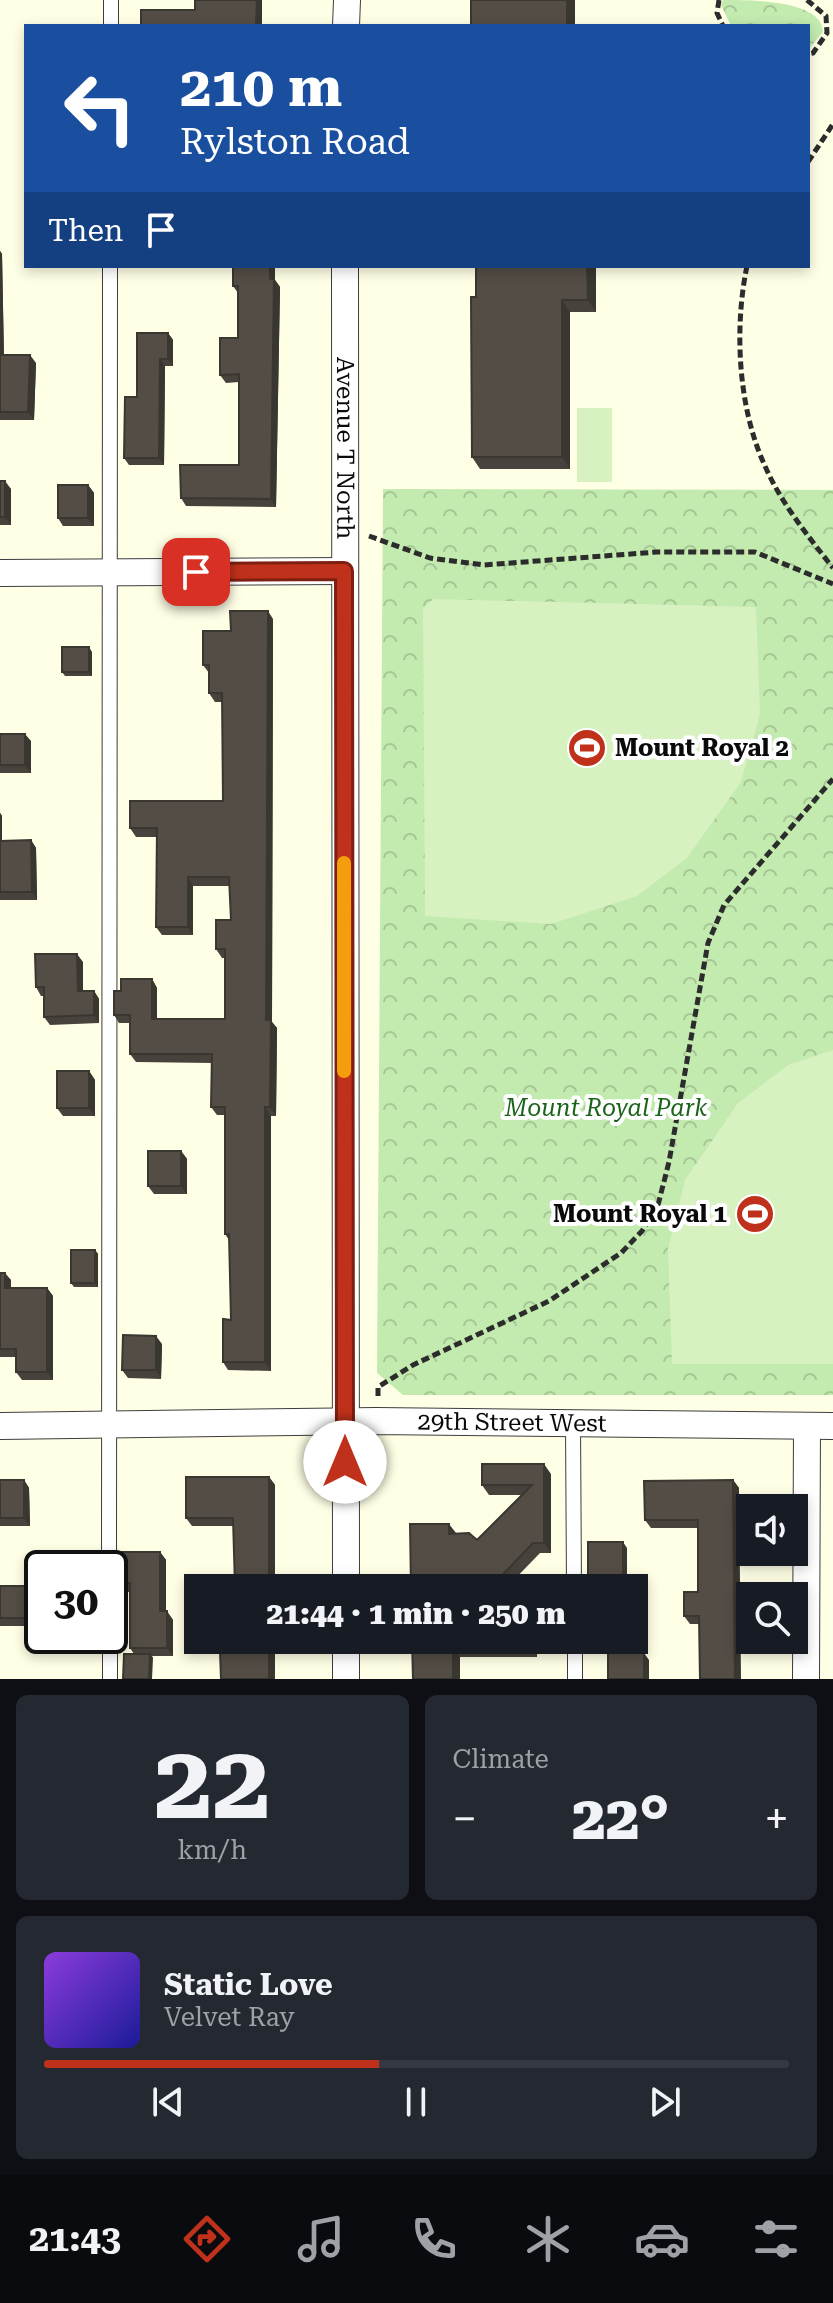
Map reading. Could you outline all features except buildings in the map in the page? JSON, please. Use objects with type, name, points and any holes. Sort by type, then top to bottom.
[{"type":"street","points":[[346,24],[347,0]]},
{"type":"street","name":"Avenue T North","points":[[345,268],[346,1574]]},
{"type":"street","points":[[0,573],[344,571]]},
{"type":"street","name":"29th Street West","points":[[0,1426],[376,1421],[820,1426]]},
{"type":"street","points":[[806,1679],[820,1426]]},
{"type":"street","points":[[346,1654],[346,1679]]},
{"type":"lane","points":[[111,0],[111,24]]},
{"type":"lane","points":[[109,1550],[110,268]]},
{"type":"lane","points":[[573,1423],[574,1574]]},
{"type":"lane","points":[[110,1654],[110,1679]]},
{"type":"lane","points":[[575,1654],[575,1679]]},
{"type":"path","points":[[719,0],[717,13],[722,24]]},
{"type":"path","points":[[807,0],[826,16],[827,33],[810,54]]},
{"type":"path","points":[[810,159],[833,124]]},
{"type":"path","points":[[747,268],[740,298],[745,402],[764,465],[798,523],[833,568]]},
{"type":"path","points":[[344,532],[362,533],[430,558],[484,565],[657,552],[755,552],[833,584]]},
{"type":"path","points":[[376,1421],[378,1387],[413,1365],[549,1301],[621,1253],[642,1231],[658,1205],[669,1162],[708,943],[724,905],[833,779]]},
{"type":"green space","points":[[723,0],[784,4],[811,14],[820,21],[823,32],[810,48],[810,24],[730,24],[721,5]]},
{"type":"green space","points":[[577,408],[612,408],[612,482],[577,482]]},
{"type":"green space","name":"Mount Royal Park","points":[[383,489],[833,490],[833,1395],[403,1395],[377,1373]]},
{"type":"green space","name":"Mount Royal 2","points":[[433,599],[756,607],[760,714],[741,782],[687,858],[637,896],[551,924],[425,916],[423,609]]},
{"type":"green space","name":"Mount Royal 1","points":[[833,1050],[833,1364],[672,1364],[668,1249],[685,1180],[738,1103],[788,1065]]},
{"type":"slow traffic","points":[[344,863],[344,1071]]},
{"type":"place","name":"Mount Royal 2","points":[[587,748]]},
{"type":"place","name":"Mount Royal 1","points":[[755,1214]]},
{"type":"route","points":[[196,572],[344,571],[345,1462]]}]
